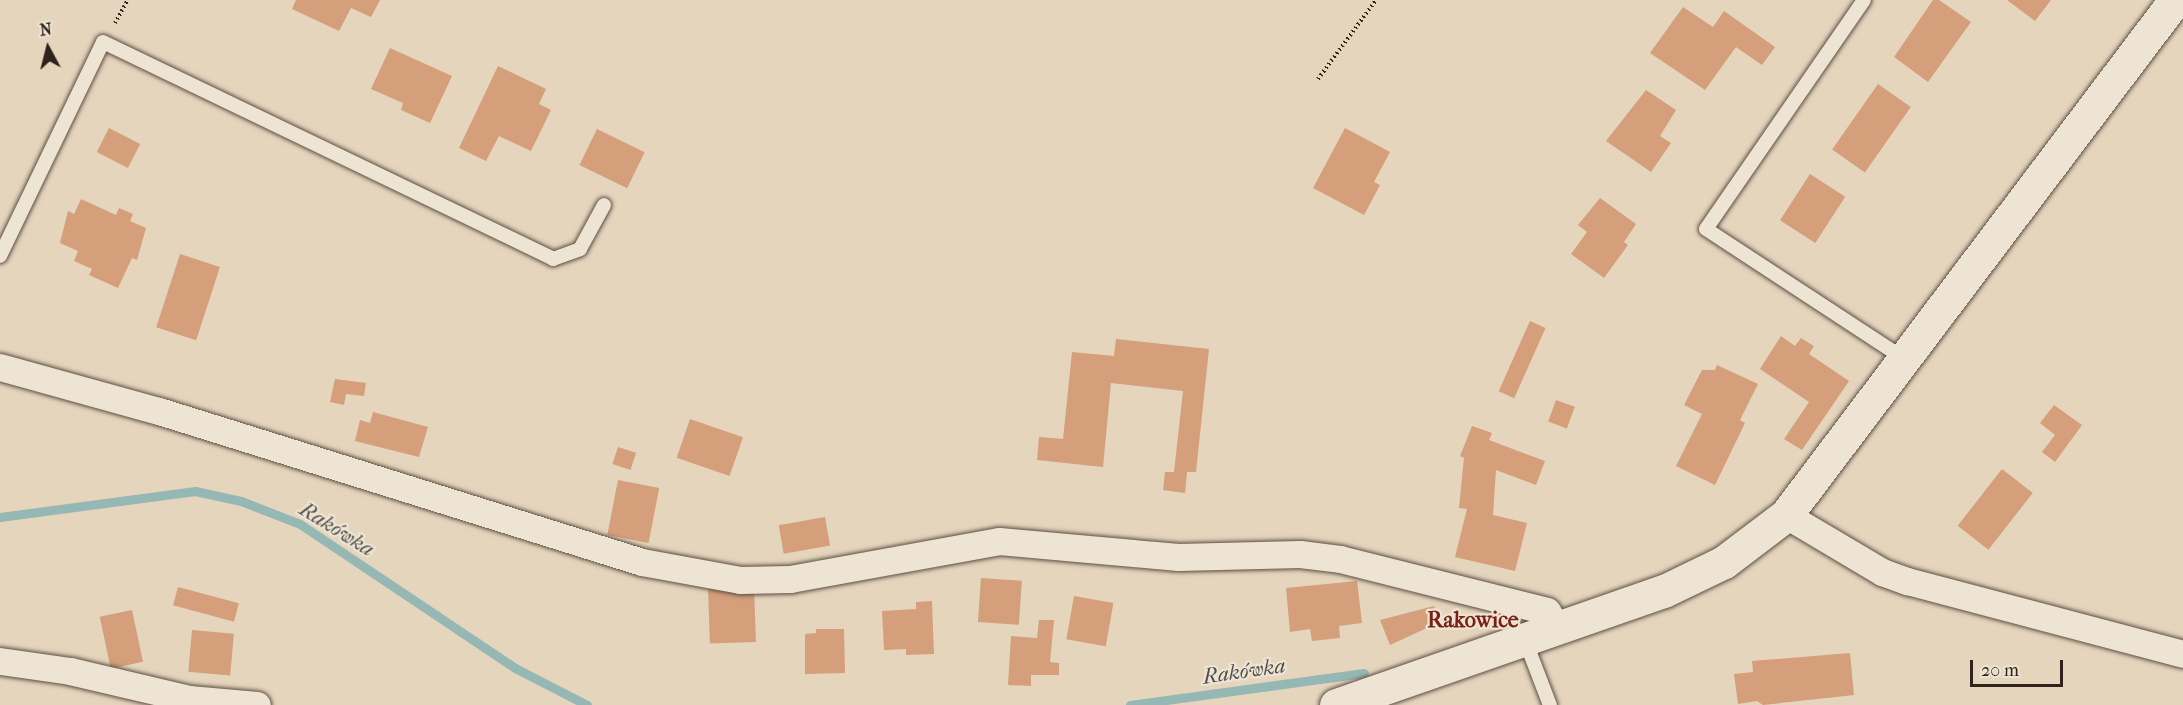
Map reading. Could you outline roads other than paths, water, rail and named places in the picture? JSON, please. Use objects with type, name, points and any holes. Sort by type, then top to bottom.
[{"type":"street","points":[[1348,703],[1664,591],[1724,562],[1786,515],[1906,360],[2175,0]]},
{"type":"street","points":[[0,367],[159,411],[642,562],[740,580],[790,579],[999,541],[1178,557],[1300,554],[1340,559],[1547,611],[1558,629]]},
{"type":"street","points":[[1786,515],[1882,572],[1907,581],[2183,654]]},
{"type":"street","points":[[0,661],[70,672],[189,699],[257,705]]},
{"type":"lane","points":[[1864,0],[1706,229],[1906,360]]},
{"type":"lane","points":[[0,256],[103,42],[553,260],[580,249],[604,206]]},
{"type":"lane","points":[[1526,640],[1550,705]]},
{"type":"waterway","name":"Rakówka","points":[[0,517],[195,491],[241,501],[300,524],[515,668],[587,705]]},
{"type":"waterway","name":"Rakówka","points":[[1130,705],[1364,673]]},
{"type":"district","name":"Rakowice","points":[[1473,621]]}]
